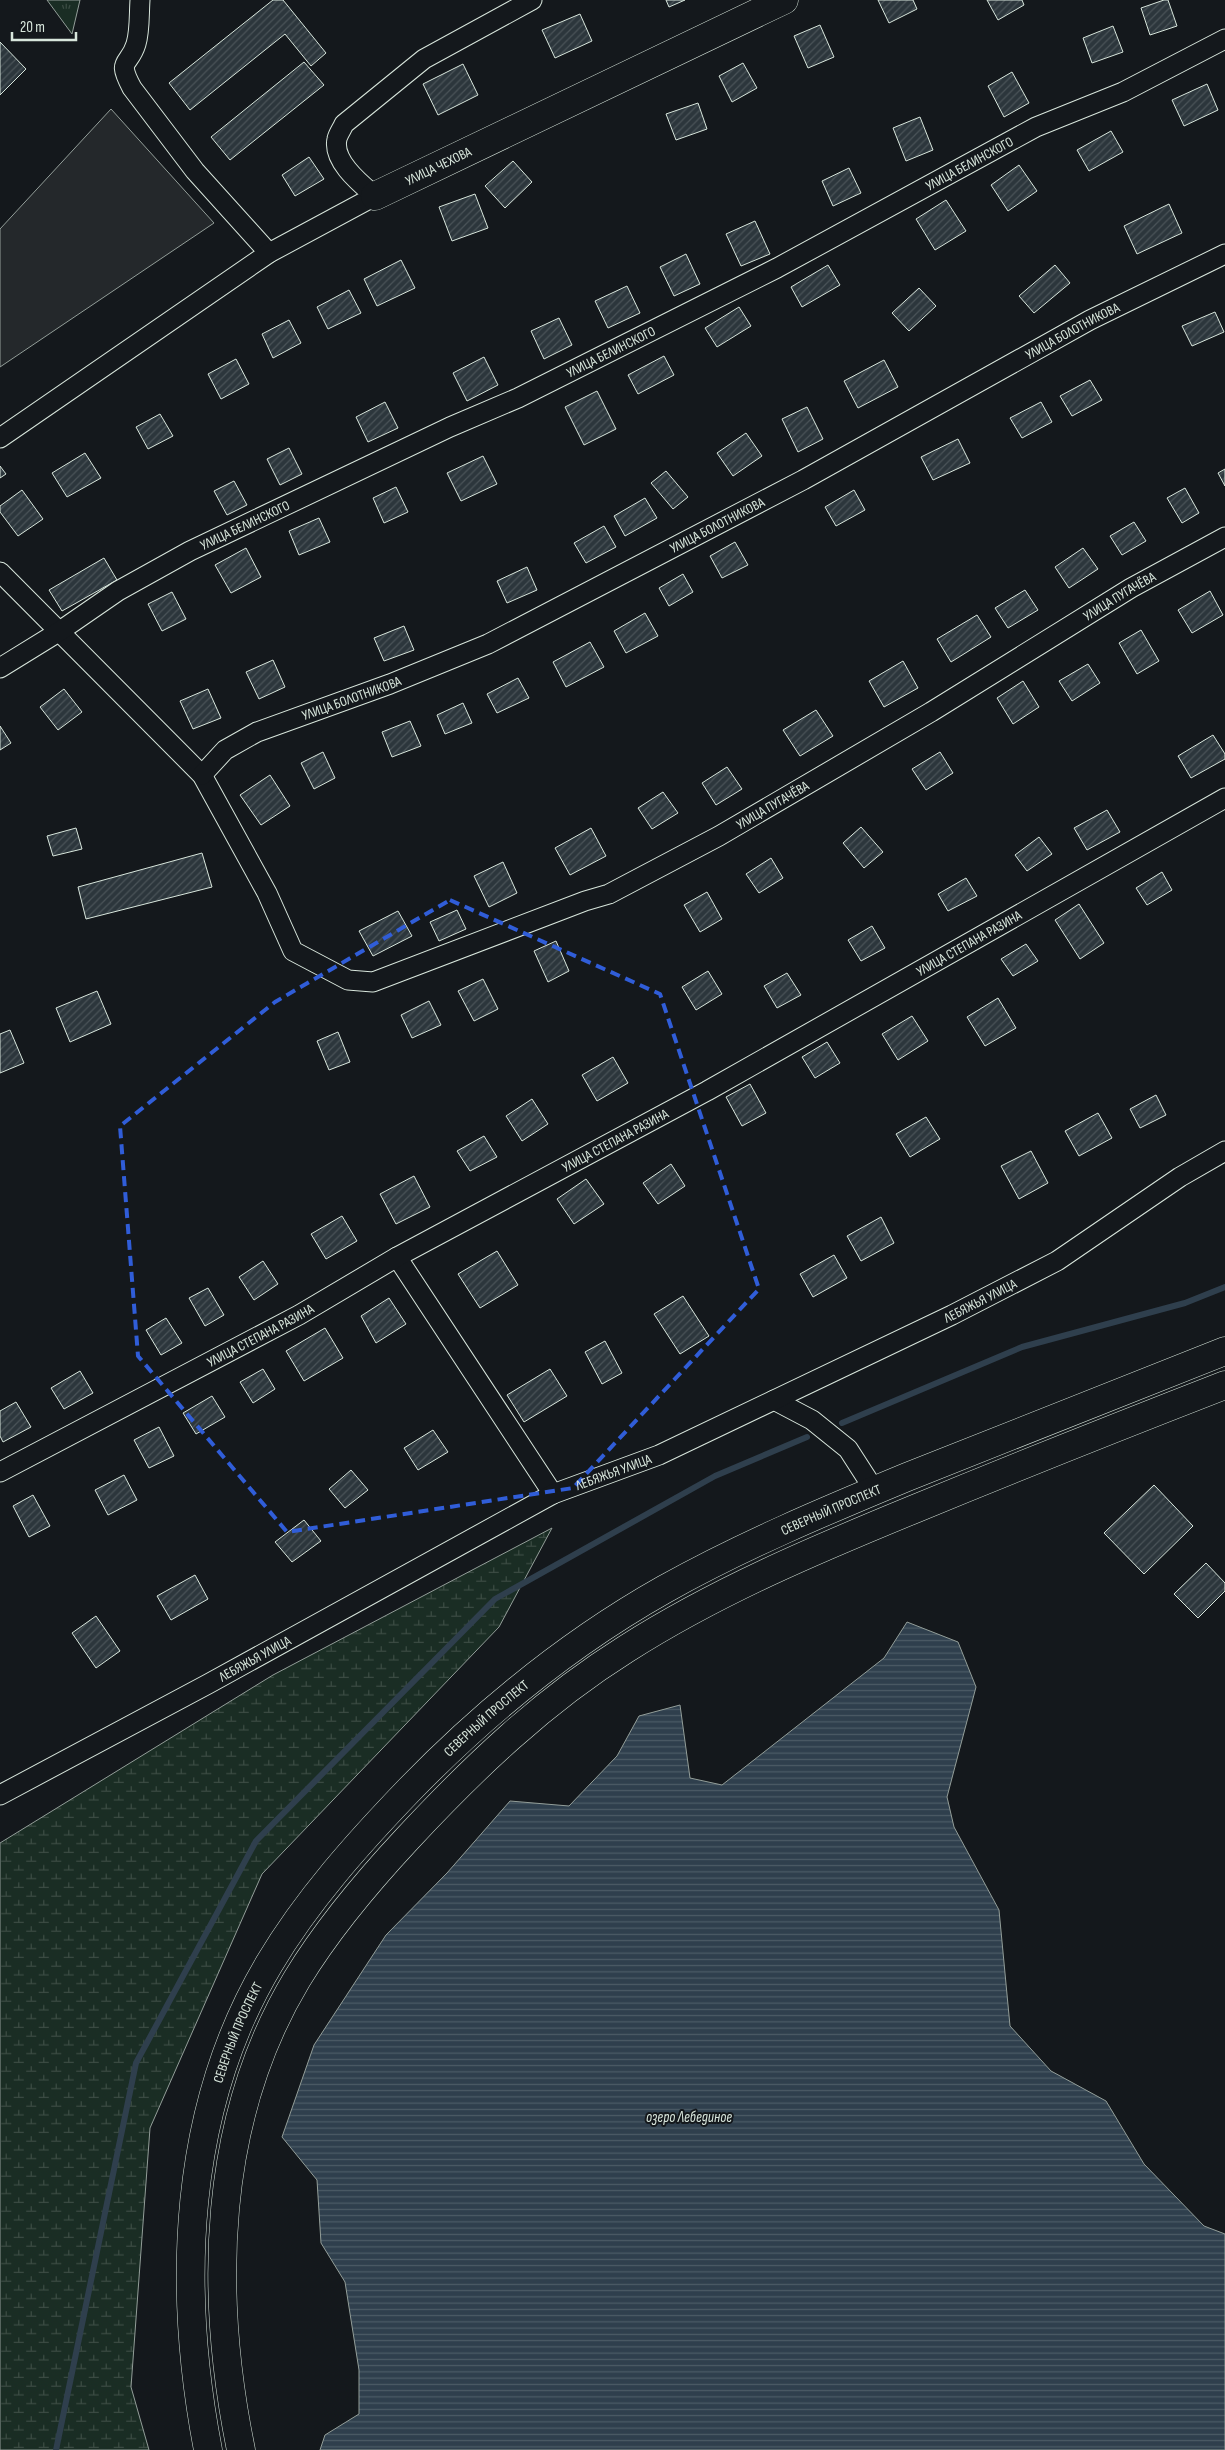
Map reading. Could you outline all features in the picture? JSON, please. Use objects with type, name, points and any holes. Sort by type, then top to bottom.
[{"type":"main road","name":"УЛИЦА ЧЕХОВА","points":[[375,196],[784,0]]},
{"type":"main road","name":"СЕВЕРНЫЙ ПРОСПЕКТ","points":[[208,2450],[192,2345],[190,2276],[193,2206],[201,2146],[216,2085],[238,2024],[268,1966],[304,1911],[353,1850],[454,1744],[502,1701],[552,1661],[608,1622],[666,1588],[800,1522],[1008,1435],[1225,1351]]},
{"type":"main road","name":"СЕВЕРНЫЙ ПРОСПЕКТ","points":[[241,2450],[231,2400],[224,2343],[222,2276],[225,2209],[232,2152],[247,2094],[268,2037],[296,1982],[330,1929],[377,1871],[476,1767],[522,1725],[625,1649],[681,1616],[813,1551],[1020,1465],[1225,1385]]},
{"type":"street","points":[[140,0],[136,45],[125,61],[124,73],[132,88],[194,171],[269,253]]},
{"type":"street","points":[[0,438],[269,253],[375,196],[359,182],[339,156],[337,140],[344,124],[424,59],[532,0]]},
{"type":"street","name":"УЛИЦА БЕЛИНСКОГО","points":[[0,668],[60,631],[118,591],[190,551],[450,427],[518,398],[777,268],[1036,127],[1123,92],[1225,39]]},
{"type":"street","name":"УЛИЦА БОЛОТНИКОВА","points":[[202,775],[224,750],[257,732],[390,684],[488,644],[802,480],[1090,320],[1225,254]]},
{"type":"street","name":"УЛИЦА ПУГАЧЁВА","points":[[202,775],[266,893],[293,951],[348,980],[373,982],[584,901],[609,894],[719,836],[931,712],[1131,588],[1225,537]]},
{"type":"street","points":[[0,572],[202,775]]},
{"type":"street","name":"УЛИЦА СТЕПАНА РАЗИНА","points":[[0,1472],[299,1316],[397,1257],[707,1091],[1225,798]]},
{"type":"street","name":"ЛЕБЯЖЬЯ УЛИЦА","points":[[0,1795],[208,1684],[553,1494],[659,1455],[952,1315],[1057,1261],[1180,1177],[1225,1151]]},
{"type":"street","points":[[397,1257],[553,1494]]},
{"type":"street","points":[[774,1400],[812,1420],[848,1449],[874,1491]]},
{"type":"highlighted area","points":[[450,900],[660,994],[759,1289],[573,1488],[287,1532],[138,1356],[120,1126],[275,1002]]},
{"type":"green space","points":[[47,0],[80,0],[72,34]]},
{"type":"green space","points":[[552,1528],[499,1627],[262,1874],[150,2128],[131,2387],[149,2450],[0,2450],[0,1843],[273,1675]]},
{"type":"shaded area","points":[[111,109],[214,223],[0,367],[0,229]]},
{"type":"water","name":"озеро Лебединое","points":[[907,1622],[958,1642],[976,1687],[947,1797],[954,1827],[999,1910],[1010,2026],[1051,2071],[1106,2101],[1144,2164],[1204,2226],[1225,2234],[1225,2450],[320,2450],[325,2435],[359,2414],[359,2370],[345,2282],[321,2243],[317,2180],[282,2137],[314,2045],[386,1935],[447,1873],[510,1801],[569,1806],[617,1756],[639,1716],[680,1705],[690,1778],[722,1785],[884,1658]]},
{"type":"building","points":[[273,0],[283,0],[326,53],[311,66],[285,34],[190,110],[169,83]]},
{"type":"building","points":[[666,0],[685,0],[669,7]]},
{"type":"building","points":[[878,0],[913,0],[917,9],[889,23]]},
{"type":"building","points":[[987,0],[1022,0],[1024,5],[998,20]]},
{"type":"building","points":[[1168,0],[1177,26],[1150,35],[1141,8]]},
{"type":"building","points":[[580,14],[592,41],[555,58],[542,30]]},
{"type":"building","points":[[820,25],[834,57],[808,68],[794,36]]},
{"type":"building","points":[[1113,26],[1123,52],[1092,63],[1083,38]]},
{"type":"building","points":[[0,42],[26,69],[0,95]]},
{"type":"building","points":[[304,62],[324,85],[230,160],[211,137]]},
{"type":"building","points":[[743,63],[757,88],[732,102],[719,76]]},
{"type":"building","points":[[463,64],[478,95],[438,115],[423,84]]},
{"type":"building","points":[[1012,72],[1029,103],[1004,117],[988,86]]},
{"type":"building","points":[[1207,84],[1218,110],[1184,126],[1172,100]]},
{"type":"building","points":[[698,103],[707,129],[676,140],[666,114]]},
{"type":"building","points":[[920,117],[933,150],[906,161],[893,128]]},
{"type":"building","points":[[1111,131],[1123,152],[1089,171],[1077,150]]},
{"type":"building","points":[[309,157],[324,179],[295,196],[282,175]]},
{"type":"building","points":[[513,161],[532,182],[505,208],[485,186]]},
{"type":"building","points":[[1019,165],[1037,191],[1008,211],[991,185]]},
{"type":"building","points":[[849,168],[861,193],[833,206],[822,181]]},
{"type":"building","points":[[475,194],[488,228],[452,241],[439,207]]},
{"type":"building","points":[[946,200],[966,231],[935,250],[916,219]]},
{"type":"building","points":[[1169,204],[1182,233],[1137,254],[1124,226]]},
{"type":"building","points":[[755,221],[770,254],[741,266],[726,234]]},
{"type":"building","points":[[686,254],[700,284],[674,296],[660,267]]},
{"type":"building","points":[[401,260],[415,288],[377,306],[364,279]]},
{"type":"building","points":[[828,265],[840,285],[802,307],[791,287]]},
{"type":"building","points":[[1055,265],[1070,283],[1034,313],[1019,296]]},
{"type":"building","points":[[627,286],[640,313],[608,328],[595,301]]},
{"type":"building","points":[[919,288],[936,306],[909,331],[892,313]]},
{"type":"building","points":[[349,290],[361,313],[328,329],[317,307]]},
{"type":"building","points":[[739,307],[751,326],[717,347],[705,328]]},
{"type":"building","points":[[1215,312],[1224,332],[1192,346],[1182,326]]},
{"type":"building","points":[[559,318],[572,345],[544,359],[531,331]]},
{"type":"building","points":[[289,320],[301,343],[273,358],[262,334]]},
{"type":"building","points":[[664,356],[674,375],[638,394],[628,375]]},
{"type":"building","points":[[484,357],[498,385],[467,401],[453,373]]},
{"type":"building","points":[[236,359],[249,384],[221,399],[208,374]]},
{"type":"building","points":[[884,360],[898,387],[858,408],[844,381]]},
{"type":"building","points":[[1090,380],[1102,400],[1072,416],[1060,396]]},
{"type":"building","points":[[597,391],[616,429],[584,445],[565,407]]},
{"type":"building","points":[[385,402],[398,428],[368,442],[356,417]]},
{"type":"building","points":[[1041,402],[1052,422],[1022,438],[1010,418]]},
{"type":"building","points":[[807,407],[823,439],[798,452],[782,419]]},
{"type":"building","points":[[160,414],[173,436],[148,449],[136,427]]},
{"type":"building","points":[[746,433],[762,456],[733,476],[717,453]]},
{"type":"building","points":[[958,439],[970,463],[933,480],[921,457]]},
{"type":"building","points":[[289,448],[302,474],[280,485],[267,459]]},
{"type":"building","points":[[85,453],[101,478],[67,497],[52,473]]},
{"type":"building","points":[[483,456],[497,484],[461,501],[447,473]]},
{"type":"building","points":[[0,466],[6,474],[0,478]]},
{"type":"building","points":[[1225,469],[1225,486],[1218,473]]},
{"type":"building","points":[[666,471],[688,497],[673,509],[651,483]]},
{"type":"building","points":[[234,481],[247,505],[227,515],[214,491]]},
{"type":"building","points":[[396,487],[408,512],[384,523],[373,498]]},
{"type":"building","points":[[1185,488],[1199,513],[1182,523],[1167,498]]},
{"type":"building","points":[[22,490],[43,519],[18,536],[0,512],[0,506]]},
{"type":"building","points":[[854,490],[865,510],[836,526],[825,507]]},
{"type":"building","points":[[645,498],[657,518],[625,536],[614,516]]},
{"type":"building","points":[[319,518],[330,542],[299,555],[289,531]]},
{"type":"building","points":[[1134,522],[1146,541],[1122,555],[1110,536]]},
{"type":"building","points":[[604,526],[616,547],[586,563],[574,543]]},
{"type":"building","points":[[735,542],[748,565],[722,578],[710,556]]},
{"type":"building","points":[[246,548],[261,577],[231,593],[215,565]]},
{"type":"building","points":[[1083,548],[1098,569],[1069,588],[1055,567]]},
{"type":"building","points":[[104,558],[117,580],[62,611],[49,590]]},
{"type":"building","points":[[527,567],[537,590],[507,603],[497,581]]},
{"type":"building","points":[[683,574],[693,592],[669,606],[659,588]]},
{"type":"building","points":[[1025,590],[1038,610],[1008,628],[995,608]]},
{"type":"building","points":[[1210,591],[1223,615],[1192,633],[1178,610]]},
{"type":"building","points":[[172,592],[186,619],[162,631],[148,604]]},
{"type":"building","points":[[645,613],[658,636],[626,653],[614,631]]},
{"type":"building","points":[[977,615],[991,637],[951,662],[937,639]]},
{"type":"building","points":[[404,626],[414,650],[384,661],[374,638]]},
{"type":"building","points":[[1141,630],[1159,661],[1137,674],[1119,643]]},
{"type":"building","points":[[590,642],[604,667],[566,687],[553,662]]},
{"type":"building","points":[[273,660],[285,687],[259,699],[246,672]]},
{"type":"building","points":[[903,661],[918,688],[884,707],[869,681]]},
{"type":"building","points":[[1088,664],[1100,683],[1072,701],[1059,681]]},
{"type":"building","points":[[518,678],[529,698],[497,713],[487,694]]},
{"type":"building","points":[[1023,681],[1039,707],[1013,724],[997,698]]},
{"type":"building","points":[[64,689],[82,712],[58,730],[40,707]]},
{"type":"building","points":[[208,689],[221,718],[193,729],[180,701]]},
{"type":"building","points":[[463,703],[472,723],[445,734],[437,715]]},
{"type":"building","points":[[816,710],[833,736],[800,756],[783,730]]},
{"type":"building","points":[[410,721],[421,746],[392,757],[382,732]]},
{"type":"building","points":[[0,726],[11,743],[0,750]]},
{"type":"building","points":[[1213,735],[1225,754],[1225,759],[1191,778],[1178,756]]},
{"type":"building","points":[[323,752],[335,778],[314,789],[301,763]]},
{"type":"building","points":[[940,752],[953,773],[926,790],[912,769]]},
{"type":"building","points":[[727,767],[742,789],[716,805],[702,783]]},
{"type":"building","points":[[270,775],[290,806],[261,825],[240,795]]},
{"type":"building","points":[[663,792],[678,813],[652,829],[638,808]]},
{"type":"building","points":[[1107,810],[1120,832],[1087,850],[1074,828]]},
{"type":"building","points":[[861,827],[883,852],[864,868],[843,843]]},
{"type":"building","points":[[76,828],[82,849],[53,856],[47,836]]},
{"type":"building","points":[[591,828],[606,856],[570,875],[555,848]]},
{"type":"building","points":[[1039,837],[1052,854],[1027,871],[1015,855]]},
{"type":"building","points":[[202,853],[212,887],[86,919],[78,887]]},
{"type":"building","points":[[771,858],[783,878],[759,893],[746,874]]},
{"type":"building","points":[[503,862],[517,893],[489,907],[474,876]]},
{"type":"building","points":[[1162,872],[1172,890],[1147,905],[1136,888]]},
{"type":"building","points":[[966,878],[977,896],[948,911],[938,894]]},
{"type":"building","points":[[707,892],[722,919],[700,932],[684,905]]},
{"type":"building","points":[[1079,904],[1104,943],[1080,959],[1055,920]]},
{"type":"building","points":[[457,910],[466,929],[439,941],[430,922]]},
{"type":"building","points":[[398,911],[412,936],[373,956],[359,931]]},
{"type":"building","points":[[872,926],[885,948],[861,961],[848,940]]},
{"type":"building","points":[[556,941],[569,971],[548,982],[534,951]]},
{"type":"building","points":[[1026,944],[1038,961],[1013,976],[1001,959]]},
{"type":"building","points":[[708,971],[722,994],[696,1010],[682,987]]},
{"type":"building","points":[[787,973],[801,995],[777,1008],[764,986]]},
{"type":"building","points":[[483,979],[498,1009],[474,1021],[458,991]]},
{"type":"building","points":[[97,991],[111,1024],[70,1042],[56,1008]]},
{"type":"building","points":[[998,998],[1016,1028],[985,1046],[967,1017]]},
{"type":"building","points":[[429,1001],[441,1025],[412,1038],[401,1015]]},
{"type":"building","points":[[912,1016],[928,1041],[898,1060],[882,1034]]},
{"type":"building","points":[[10,1030],[24,1063],[0,1073],[0,1034]]},
{"type":"building","points":[[338,1032],[350,1062],[329,1070],[317,1041]]},
{"type":"building","points":[[827,1042],[840,1063],[815,1078],[802,1057]]},
{"type":"building","points":[[613,1057],[628,1083],[597,1101],[582,1075]]},
{"type":"building","points":[[750,1084],[766,1113],[742,1126],[726,1097]]},
{"type":"building","points":[[1156,1095],[1166,1115],[1140,1128],[1130,1109]]},
{"type":"building","points":[[532,1099],[548,1124],[522,1141],[506,1116]]},
{"type":"building","points":[[1098,1113],[1112,1138],[1079,1156],[1065,1131]]},
{"type":"building","points":[[926,1117],[940,1139],[910,1157],[896,1134]]},
{"type":"building","points":[[484,1136],[497,1157],[470,1171],[457,1151]]},
{"type":"building","points":[[1031,1151],[1048,1183],[1019,1199],[1001,1166]]},
{"type":"building","points":[[671,1164],[685,1186],[658,1204],[643,1183]]},
{"type":"building","points":[[414,1176],[430,1207],[396,1224],[380,1194]]},
{"type":"building","points":[[586,1179],[604,1204],[574,1224],[557,1199]]},
{"type":"building","points":[[342,1216],[357,1241],[326,1259],[311,1234]]},
{"type":"building","points":[[881,1217],[894,1243],[861,1261],[847,1236]]},
{"type":"building","points":[[497,1251],[518,1285],[480,1308],[458,1274]]},
{"type":"building","points":[[834,1255],[847,1278],[813,1297],[800,1274]]},
{"type":"building","points":[[263,1261],[278,1284],[254,1300],[239,1277]]},
{"type":"building","points":[[208,1288],[224,1315],[205,1326],[189,1298]]},
{"type":"building","points":[[683,1296],[709,1336],[680,1354],[654,1314]]},
{"type":"building","points":[[389,1298],[406,1324],[376,1343],[361,1316]]},
{"type":"building","points":[[166,1318],[182,1343],[161,1355],[146,1330]]},
{"type":"building","points":[[325,1328],[343,1358],[304,1381],[286,1351]]},
{"type":"building","points":[[605,1341],[622,1373],[602,1384],[585,1352]]},
{"type":"building","points":[[263,1369],[275,1389],[253,1403],[240,1382]]},
{"type":"building","points":[[550,1369],[567,1396],[524,1422],[507,1395]]},
{"type":"building","points":[[80,1371],[93,1393],[64,1409],[51,1388]]},
{"type":"building","points":[[212,1396],[225,1417],[196,1434],[183,1413]]},
{"type":"building","points":[[16,1402],[31,1427],[3,1442],[0,1436],[0,1411]]},
{"type":"building","points":[[159,1427],[174,1456],[149,1468],[134,1440]]},
{"type":"building","points":[[433,1430],[448,1452],[418,1470],[404,1448]]},
{"type":"building","points":[[351,1470],[368,1490],[345,1508],[329,1489]]},
{"type":"building","points":[[124,1475],[137,1500],[108,1515],[95,1490]]},
{"type":"building","points":[[1154,1485],[1193,1526],[1144,1574],[1104,1533]]},
{"type":"building","points":[[33,1495],[50,1526],[29,1537],[13,1506]]},
{"type":"building","points":[[304,1520],[321,1541],[292,1562],[275,1542]]},
{"type":"building","points":[[1206,1563],[1225,1583],[1225,1591],[1198,1618],[1174,1594]]},
{"type":"building","points":[[195,1575],[208,1599],[171,1620],[157,1596]]},
{"type":"building","points":[[96,1616],[120,1651],[96,1668],[72,1633]]},
{"type":"waterway","points":[[842,1423],[1022,1347],[1185,1303],[1225,1287]]},
{"type":"waterway","points":[[56,2450],[136,2063],[256,1841],[495,1599],[715,1476],[807,1437]]}]
